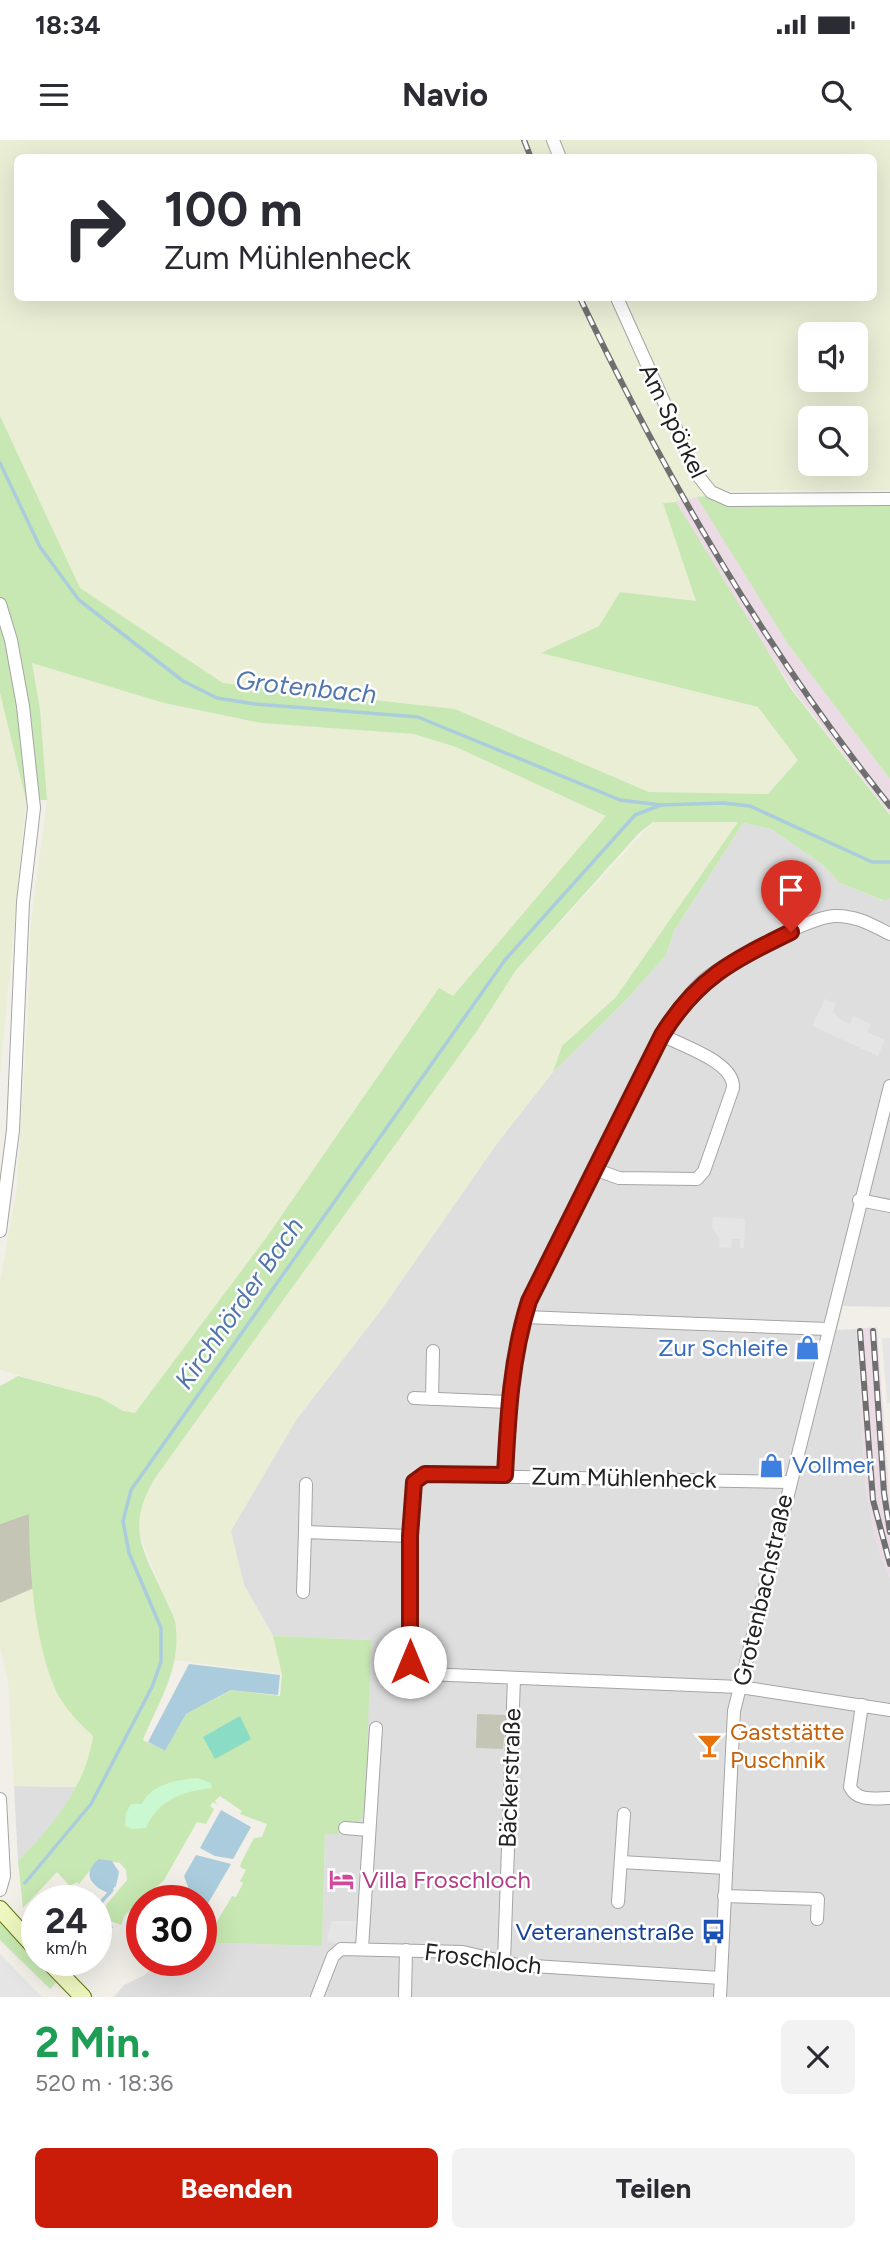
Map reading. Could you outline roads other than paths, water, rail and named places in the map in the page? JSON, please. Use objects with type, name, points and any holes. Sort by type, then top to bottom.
[{"type":"street","name":"Am Spörkel","points":[[618,301],[696,473],[711,492],[729,500],[890,499]]},
{"type":"street","points":[[0,604],[11,640],[23,706],[34,808],[23,902],[13,1130],[0,1231]]},
{"type":"street","points":[[505,1475],[508,1402],[524,1317],[594,1169],[680,1005],[707,978],[791,932],[833,916],[858,919],[890,934]]},
{"type":"street","points":[[594,1169],[619,1178],[692,1180],[704,1171],[733,1088],[733,1077],[726,1067],[662,1035]]},
{"type":"street","name":"Grotenbachstraße","points":[[720,1997],[731,1739],[740,1686],[859,1199],[890,1086]]},
{"type":"street","points":[[859,1199],[890,1206]]},
{"type":"street","points":[[524,1317],[828,1329]]},
{"type":"street","points":[[432,1398],[433,1351]]},
{"type":"street","points":[[414,1398],[508,1402]]},
{"type":"street","name":"Zum Mühlenheck","points":[[410,1536],[413,1486],[417,1478],[425,1474],[789,1482]]},
{"type":"street","points":[[303,1592],[306,1484]]},
{"type":"street","points":[[305,1532],[410,1536],[410,1662],[415,1671],[426,1674],[740,1686],[890,1710]]},
{"type":"street","name":"Bäckerstraße","points":[[504,1961],[514,1678]]},
{"type":"street","points":[[862,1705],[850,1787],[853,1794],[860,1797],[890,1798]]},
{"type":"street","points":[[362,1948],[376,1728]]},
{"type":"street","points":[[0,1800],[4,1876],[0,1890]]},
{"type":"street","points":[[618,1902],[624,1814]]},
{"type":"street","points":[[345,1828],[369,1830]]},
{"type":"street","points":[[621,1863],[726,1868]]},
{"type":"street","points":[[724,1896],[818,1899],[817,1919]]},
{"type":"street","points":[[0,1909],[21,1932]]},
{"type":"street","name":"Froschloch","points":[[317,1997],[332,1956],[341,1949],[362,1948],[463,1952],[518,1965],[721,1978]]},
{"type":"street","points":[[405,1997],[406,1950]]},
{"type":"street","points":[[63,1976],[83,1997]]},
{"type":"water","points":[[189,1664],[280,1675],[278,1695],[231,1690],[186,1714],[165,1751],[148,1742]]},
{"type":"water","points":[[221,1810],[251,1827],[233,1859],[215,1856],[200,1848]]},
{"type":"water","points":[[196,1855],[231,1864],[217,1888],[217,1885],[187,1885],[184,1876]]},
{"type":"water","points":[[99,1859],[112,1861],[119,1872],[116,1886],[112,1890],[112,1885],[95,1885],[90,1879],[90,1869]]},
{"type":"waterway","name":"Grotenbach","points":[[0,463],[40,547],[79,600],[183,681],[217,698],[255,704],[418,717],[620,800],[661,805],[723,803],[750,806],[872,862],[890,862]]},
{"type":"waterway","name":"Kirchhörder Bach","points":[[25,1883],[91,1804],[152,1687],[161,1662],[161,1628],[129,1553],[123,1521],[131,1490],[505,960],[635,815],[661,805]]},
{"type":"railway","points":[[524,140],[529,154]]},
{"type":"railway","points":[[581,301],[647,431],[720,561],[801,686],[890,806]]},
{"type":"railway","points":[[860,1331],[873,1500],[890,1564]]},
{"type":"railway","points":[[873,1331],[884,1493],[890,1532]]},
{"type":"place","name":"Zur Schleife","points":[[808,1348]]},
{"type":"place","name":"Vollmer","points":[[772,1465]]},
{"type":"place","name":"Gaststätte Puschnik","points":[[710,1746]]},
{"type":"place","name":"Villa Froschloch","points":[[342,1880]]},
{"type":"place","name":"Veteranenstraße","points":[[714,1932]]}]
